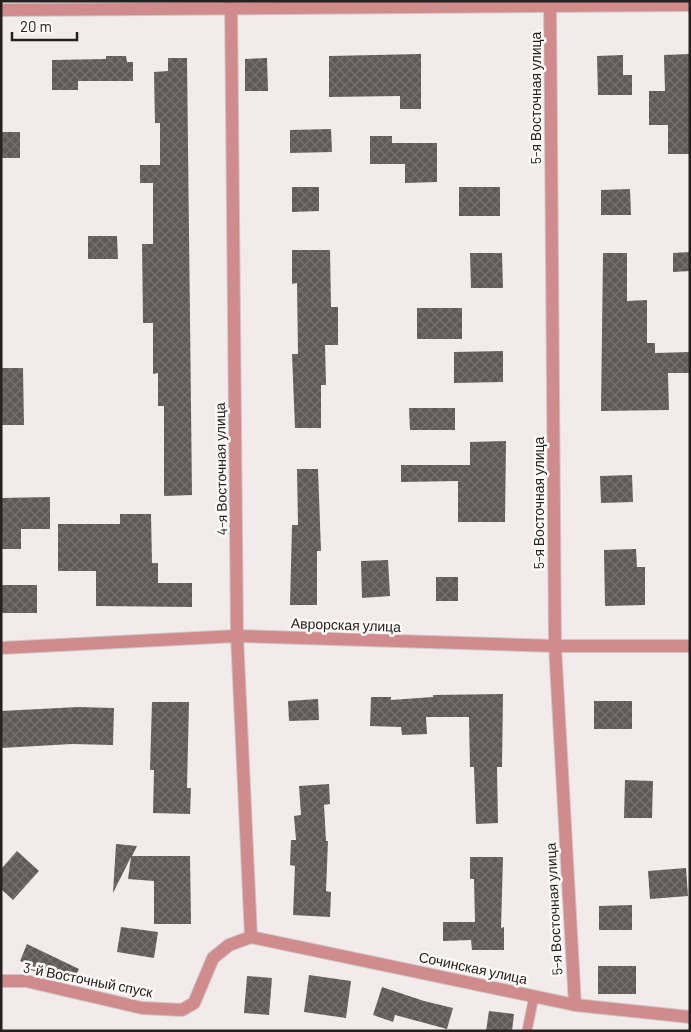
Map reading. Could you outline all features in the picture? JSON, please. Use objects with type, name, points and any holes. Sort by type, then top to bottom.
[{"type":"street","points":[[1,10],[231,5],[550,3],[690,5]]},
{"type":"street","name":"5-я Восточная улица","points":[[550,3],[555,646],[575,1005]]},
{"type":"street","name":"4-я Восточная улица","points":[[231,5],[237,636],[251,936]]},
{"type":"street","name":"Аврорская улица","points":[[1,648],[237,636],[555,646],[690,646]]},
{"type":"street","name":"3-й Восточный спуск","points":[[1,981],[26,981],[142,1008],[182,1010],[194,1003],[213,958],[229,945],[251,936]]},
{"type":"street","name":"Сочинская улица","points":[[251,936],[575,1005],[690,1017]]},
{"type":"lane","points":[[527,1031],[534,996]]},
{"type":"building","points":[[421,54],[421,109],[400,109],[400,96],[329,97],[329,56]]},
{"type":"building","points":[[690,54],[690,154],[668,154],[668,125],[649,125],[649,91],[665,91],[664,55]]},
{"type":"building","points":[[623,55],[623,75],[632,75],[632,95],[598,95],[597,56]]},
{"type":"building","points":[[106,56],[126,56],[127,62],[133,62],[133,81],[78,81],[78,90],[52,90],[52,60],[106,59]]},
{"type":"building","points":[[168,58],[187,58],[192,495],[164,496],[164,406],[158,406],[158,373],[153,374],[153,323],[143,323],[142,244],[153,244],[153,183],[140,183],[140,165],[160,165],[160,123],[155,123],[154,72],[168,71]]},
{"type":"building","points":[[267,58],[268,91],[245,91],[245,59]]},
{"type":"building","points":[[331,129],[332,152],[290,153],[290,130]]},
{"type":"building","points":[[1,132],[20,132],[20,158],[1,158]]},
{"type":"building","points":[[370,136],[392,136],[392,143],[437,143],[437,182],[405,183],[405,164],[370,164]]},
{"type":"building","points":[[292,187],[319,187],[319,211],[292,212]]},
{"type":"building","points":[[459,187],[500,187],[500,216],[459,216]]},
{"type":"building","points":[[630,189],[631,215],[601,215],[601,190]]},
{"type":"building","points":[[88,236],[117,236],[118,259],[88,259]]},
{"type":"building","points":[[292,250],[330,250],[331,307],[338,307],[338,345],[325,345],[326,385],[321,385],[321,428],[295,428],[292,354],[298,354],[297,283],[292,284]]},
{"type":"building","points":[[690,252],[690,271],[673,272],[673,253]]},
{"type":"building","points":[[470,253],[502,253],[503,288],[471,288]]},
{"type":"building","points":[[603,253],[627,253],[627,301],[647,300],[647,343],[655,343],[655,353],[690,352],[690,373],[668,373],[669,410],[601,411]]},
{"type":"building","points":[[417,308],[462,308],[462,339],[417,339]]},
{"type":"building","points":[[503,351],[503,382],[454,383],[454,352]]},
{"type":"building","points":[[1,368],[23,368],[24,425],[1,425]]},
{"type":"building","points":[[409,408],[455,408],[455,430],[410,430]]},
{"type":"building","points":[[506,441],[505,522],[458,522],[458,481],[401,482],[401,465],[470,465],[470,442]]},
{"type":"building","points":[[297,469],[318,469],[321,551],[317,551],[317,605],[290,605],[292,525],[298,525]]},
{"type":"building","points":[[632,475],[633,502],[601,503],[600,476]]},
{"type":"building","points":[[50,497],[50,529],[21,529],[21,549],[1,549],[1,498]]},
{"type":"building","points":[[120,514],[151,514],[152,563],[158,563],[158,583],[192,583],[192,607],[96,606],[96,571],[58,571],[58,524],[120,524]]},
{"type":"building","points":[[636,549],[637,567],[645,567],[645,605],[605,606],[604,550]]},
{"type":"building","points":[[388,560],[390,596],[362,598],[361,561]]},
{"type":"building","points":[[436,577],[458,577],[458,601],[436,601]]},
{"type":"building","points":[[1,585],[37,585],[37,613],[1,613]]},
{"type":"building","points":[[503,694],[502,767],[497,767],[498,823],[476,824],[474,767],[470,767],[469,717],[426,717],[427,734],[402,735],[401,727],[370,726],[371,697],[391,697],[391,700],[433,697],[433,695]]},
{"type":"building","points":[[318,699],[319,720],[289,721],[288,701]]},
{"type":"building","points":[[594,701],[632,701],[632,729],[594,729]]},
{"type":"building","points":[[152,702],[189,702],[187,788],[191,788],[190,814],[153,813],[154,770],[150,770]]},
{"type":"building","points":[[78,707],[114,708],[113,745],[72,744],[1,748],[1,711]]},
{"type":"building","points":[[625,780],[653,781],[652,818],[624,818]]},
{"type":"building","points":[[329,784],[330,804],[324,805],[326,841],[328,841],[326,891],[331,892],[330,917],[293,915],[295,866],[290,865],[291,840],[296,840],[294,816],[301,815],[299,786]]},
{"type":"building","points":[[116,844],[137,846],[132,856],[190,856],[191,924],[154,924],[154,881],[128,879],[131,857],[113,893]]},
{"type":"building","points":[[17,851],[39,871],[13,900],[1,889],[1,869]]},
{"type":"building","points":[[470,857],[503,857],[501,928],[504,927],[504,950],[472,950],[471,940],[443,941],[443,922],[475,922],[474,879],[470,879]]},
{"type":"building","points":[[686,868],[688,896],[650,899],[648,871]]},
{"type":"building","points":[[632,905],[632,930],[599,930],[599,906]]},
{"type":"building","points":[[121,927],[158,932],[154,958],[117,952]]},
{"type":"building","points":[[27,944],[79,969],[72,983],[20,961]]},
{"type":"building","points":[[598,966],[636,966],[636,994],[598,994]]},
{"type":"building","points":[[309,975],[351,981],[346,1018],[304,1012]]},
{"type":"building","points":[[247,976],[272,978],[269,1015],[244,1013]]},
{"type":"building","points":[[382,987],[424,1001],[453,1008],[447,1029],[395,1015],[393,1022],[373,1015]]},
{"type":"building","points":[[489,1011],[514,1014],[512,1031],[486,1031]]}]
